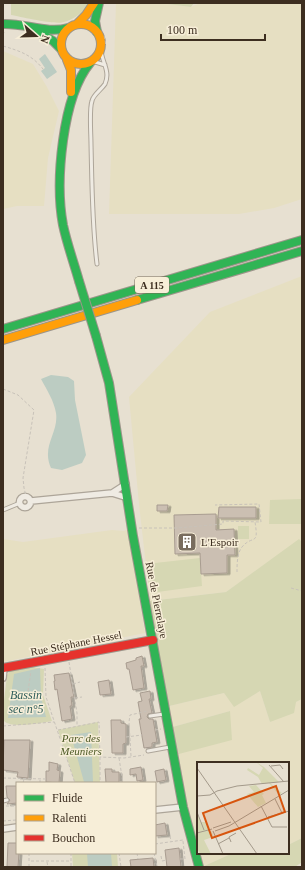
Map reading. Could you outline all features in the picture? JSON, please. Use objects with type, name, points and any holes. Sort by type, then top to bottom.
[{"type":"main road","points":[[3,24],[15,23],[57,31],[77,24],[86,15],[94,3]]},
{"type":"main road","points":[[70,109],[78,81],[84,69],[103,49],[100,34],[95,21],[99,3]]},
{"type":"main road","points":[[77,24],[89,26],[100,34]]},
{"type":"main road","points":[[27,26],[53,41],[61,49],[67,60],[72,74],[70,109]]},
{"type":"main road","points":[[61,49],[62,37],[69,28]]},
{"type":"main road","points":[[67,60],[73,64],[80,65],[91,62]]},
{"type":"main road","name":"Rue de Pierrelaye","points":[[70,109],[61,163],[63,225],[109,383],[132,528],[183,807],[199,867]]},
{"type":"main road","name":"A 115","points":[[3,329],[302,240]]},
{"type":"main road","name":"A 115","points":[[3,340],[302,251]]},
{"type":"main road","name":"Rue Stéphane Hessel","points":[[3,668],[153,640]]},
{"type":"street","points":[[112,494],[126,484]]},
{"type":"street","points":[[31,501],[112,494],[128,498]]},
{"type":"street","points":[[27,496],[31,501],[28,508],[23,507],[20,503],[23,497],[27,496]]},
{"type":"street","points":[[3,668],[3,678]]},
{"type":"street","points":[[156,810],[183,807]]},
{"type":"street","points":[[3,829],[16,827]]},
{"type":"lane","points":[[97,264],[93,234],[92,100],[105,83],[107,73],[103,60],[103,49]]},
{"type":"lane","points":[[91,62],[100,63],[106,66]]},
{"type":"lane","points":[[3,510],[20,503]]},
{"type":"lane","points":[[150,716],[166,714]]},
{"type":"lane","points":[[148,751],[172,747]]},
{"type":"path","points":[[100,34],[103,49]]},
{"type":"path","points":[[3,46],[22,52],[31,57],[37,61],[43,69]]},
{"type":"path","points":[[3,389],[18,395],[34,410],[23,478],[27,496]]},
{"type":"path","points":[[132,528],[177,528],[223,524],[223,522],[261,522],[260,504],[215,505]]},
{"type":"path","points":[[237,572],[238,558],[242,548],[254,540],[257,535],[255,522]]},
{"type":"path","points":[[291,588],[302,591]]},
{"type":"path","points":[[68,656],[75,699],[77,726]]},
{"type":"path","points":[[45,664],[46,697],[75,782]]},
{"type":"path","points":[[28,690],[32,669]]},
{"type":"path","points":[[73,684],[80,682]]},
{"type":"path","points":[[75,699],[82,697]]},
{"type":"path","points":[[131,756],[130,715],[151,710]]},
{"type":"path","points":[[3,726],[55,722]]},
{"type":"path","points":[[58,730],[99,722],[100,782]]},
{"type":"path","points":[[126,737],[142,735]]},
{"type":"path","points":[[100,756],[124,758],[147,754],[148,751]]},
{"type":"path","points":[[119,757],[123,782],[119,782]]},
{"type":"path","points":[[3,778],[46,779]]},
{"type":"path","points":[[23,782],[24,778]]},
{"type":"path","points":[[3,806],[16,806]]},
{"type":"path","points":[[3,821],[16,820]]},
{"type":"path","points":[[170,836],[171,842]]},
{"type":"path","points":[[156,844],[192,839]]},
{"type":"path","points":[[180,859],[184,859],[182,840]]},
{"type":"path","points":[[29,854],[29,867]]},
{"type":"path","points":[[71,854],[71,867]]},
{"type":"path","points":[[119,854],[121,867]]},
{"type":"path","points":[[137,854],[138,859]]},
{"type":"path","points":[[154,854],[157,867]]},
{"type":"path","points":[[161,856],[162,861],[166,860]]},
{"type":"path","points":[[30,861],[71,861]]},
{"type":"path","points":[[47,861],[48,867]]},
{"type":"shaded area","points":[[116,3],[160,3],[191,7],[200,3],[302,3],[302,199],[274,208],[239,214],[109,214]]},
{"type":"shaded area","points":[[3,51],[33,64],[59,111],[48,158],[44,206],[17,206],[3,209]]},
{"type":"shaded area","points":[[302,276],[302,542],[299,540],[226,592],[150,601],[129,397],[210,312]]},
{"type":"shaded area","points":[[128,529],[145,633],[3,662],[3,539],[23,542],[112,530],[124,531]]},
{"type":"shaded area","points":[[260,691],[270,722],[302,699],[302,838],[289,844],[289,762],[197,762],[197,854],[231,854],[202,867],[197,867],[175,755],[230,711],[169,728],[165,707],[224,693],[234,706]]},
{"type":"green space","points":[[11,3],[91,3],[75,17],[60,23],[46,22],[11,15]]},
{"type":"green space","points":[[160,3],[194,3],[191,7]]},
{"type":"green space","points":[[302,499],[302,524],[269,524],[270,500]]},
{"type":"green space","points":[[238,526],[249,526],[249,539],[238,539]]},
{"type":"green space","points":[[299,539],[302,542],[302,699],[296,702],[294,713],[270,722],[260,691],[234,707],[224,693],[165,707],[154,648],[150,601],[226,592]]},
{"type":"green space","points":[[200,558],[202,586],[150,593],[146,564]]},
{"type":"green space","name":"Bassin sec n°5","points":[[25,666],[44,669],[43,695],[52,721],[13,725],[4,721],[3,709],[7,675],[10,671]]},
{"type":"green space","points":[[230,711],[232,740],[175,755],[169,728]]},
{"type":"green space","name":"Parc des Meuniers","points":[[98,722],[100,782],[75,782],[58,730]]},
{"type":"green space","points":[[302,838],[302,862],[295,867],[202,867],[231,854],[289,854],[289,844]]},
{"type":"green space","points":[[72,854],[117,854],[118,867],[73,867]]},
{"type":"water","points":[[45,54],[57,72],[47,79],[41,71],[45,68],[39,59]]},
{"type":"water","points":[[51,375],[68,377],[74,381],[75,400],[86,455],[82,463],[62,470],[51,468],[48,460],[49,446],[55,427],[56,413],[52,400],[41,379]]},
{"type":"water","name":"Bassin sec n°5","points":[[40,668],[41,697],[46,717],[8,718],[14,674]]},
{"type":"water","points":[[91,732],[93,782],[84,782],[71,735]]},
{"type":"water","points":[[87,854],[111,854],[112,867],[88,867]]},
{"type":"building","points":[[157,505],[168,505],[167,511],[157,511]]},
{"type":"building","points":[[219,507],[256,507],[256,518],[218,518]]},
{"type":"building","points":[[216,514],[216,530],[234,529],[235,555],[227,555],[227,573],[201,574],[200,553],[175,554],[174,515]]},
{"type":"building","points":[[142,656],[144,666],[141,666],[144,688],[133,690],[129,669],[127,669],[126,663],[136,660],[136,658]]},
{"type":"building","points":[[69,673],[74,697],[71,697],[72,706],[70,706],[72,719],[62,721],[57,689],[55,690],[54,675]]},
{"type":"building","points":[[109,680],[111,694],[100,695],[98,682]]},
{"type":"building","points":[[150,691],[151,699],[149,699],[152,713],[148,714],[147,717],[149,719],[153,719],[157,742],[152,743],[152,747],[144,748],[139,719],[141,719],[138,702],[142,701],[140,693]]},
{"type":"building","points":[[111,720],[121,720],[121,723],[126,724],[126,743],[123,744],[123,753],[112,753]]},
{"type":"building","points":[[4,740],[30,740],[28,778],[17,777],[18,772],[3,770]]},
{"type":"building","points":[[49,762],[58,764],[57,770],[60,771],[59,782],[46,782],[46,771],[49,771]]},
{"type":"building","points":[[141,767],[143,780],[137,781],[136,774],[130,775],[130,769]]},
{"type":"building","points":[[105,769],[112,769],[112,772],[119,772],[119,782],[106,782]]},
{"type":"building","points":[[164,769],[166,780],[157,782],[155,771]]},
{"type":"building","points":[[6,786],[16,786],[16,803],[7,804],[10,800],[7,797]]},
{"type":"building","points":[[165,823],[167,835],[156,836],[156,825]]},
{"type":"building","points":[[8,843],[16,843],[16,854],[19,854],[18,867],[7,867]]},
{"type":"building","points":[[179,848],[181,867],[167,867],[165,850]]},
{"type":"building","points":[[153,858],[154,867],[131,867],[130,860]]},
{"type":"traffic: fast","points":[[97,32],[95,21],[99,3]]},
{"type":"traffic: fast","points":[[3,24],[52,30],[68,28]]},
{"type":"traffic: fast","points":[[31,28],[53,41],[61,49]]},
{"type":"traffic: fast","points":[[79,281],[63,225],[60,186],[61,164],[67,118],[73,97],[80,78],[90,63]]},
{"type":"traffic: fast","points":[[3,329],[302,240]]},
{"type":"traffic: fast","points":[[137,300],[302,251]]},
{"type":"traffic: fast","points":[[79,281],[96,336]]},
{"type":"traffic: fast","points":[[96,336],[109,383],[133,536],[183,807],[199,867]]},
{"type":"traffic: slow","points":[[77,24],[86,15],[94,3]]},
{"type":"traffic: slow","points":[[85,24],[92,27],[98,33],[101,44],[100,52],[92,61],[85,64],[77,64],[70,61],[62,52],[61,40],[64,33],[73,25],[85,24]]},
{"type":"traffic: slow","points":[[67,60],[71,70],[71,92]]},
{"type":"traffic: slow","points":[[3,340],[137,300]]},
{"type":"traffic: jam","points":[[3,668],[153,640]]},
{"type":"place","name":"L'Espoir","points":[[187,542]]}]
